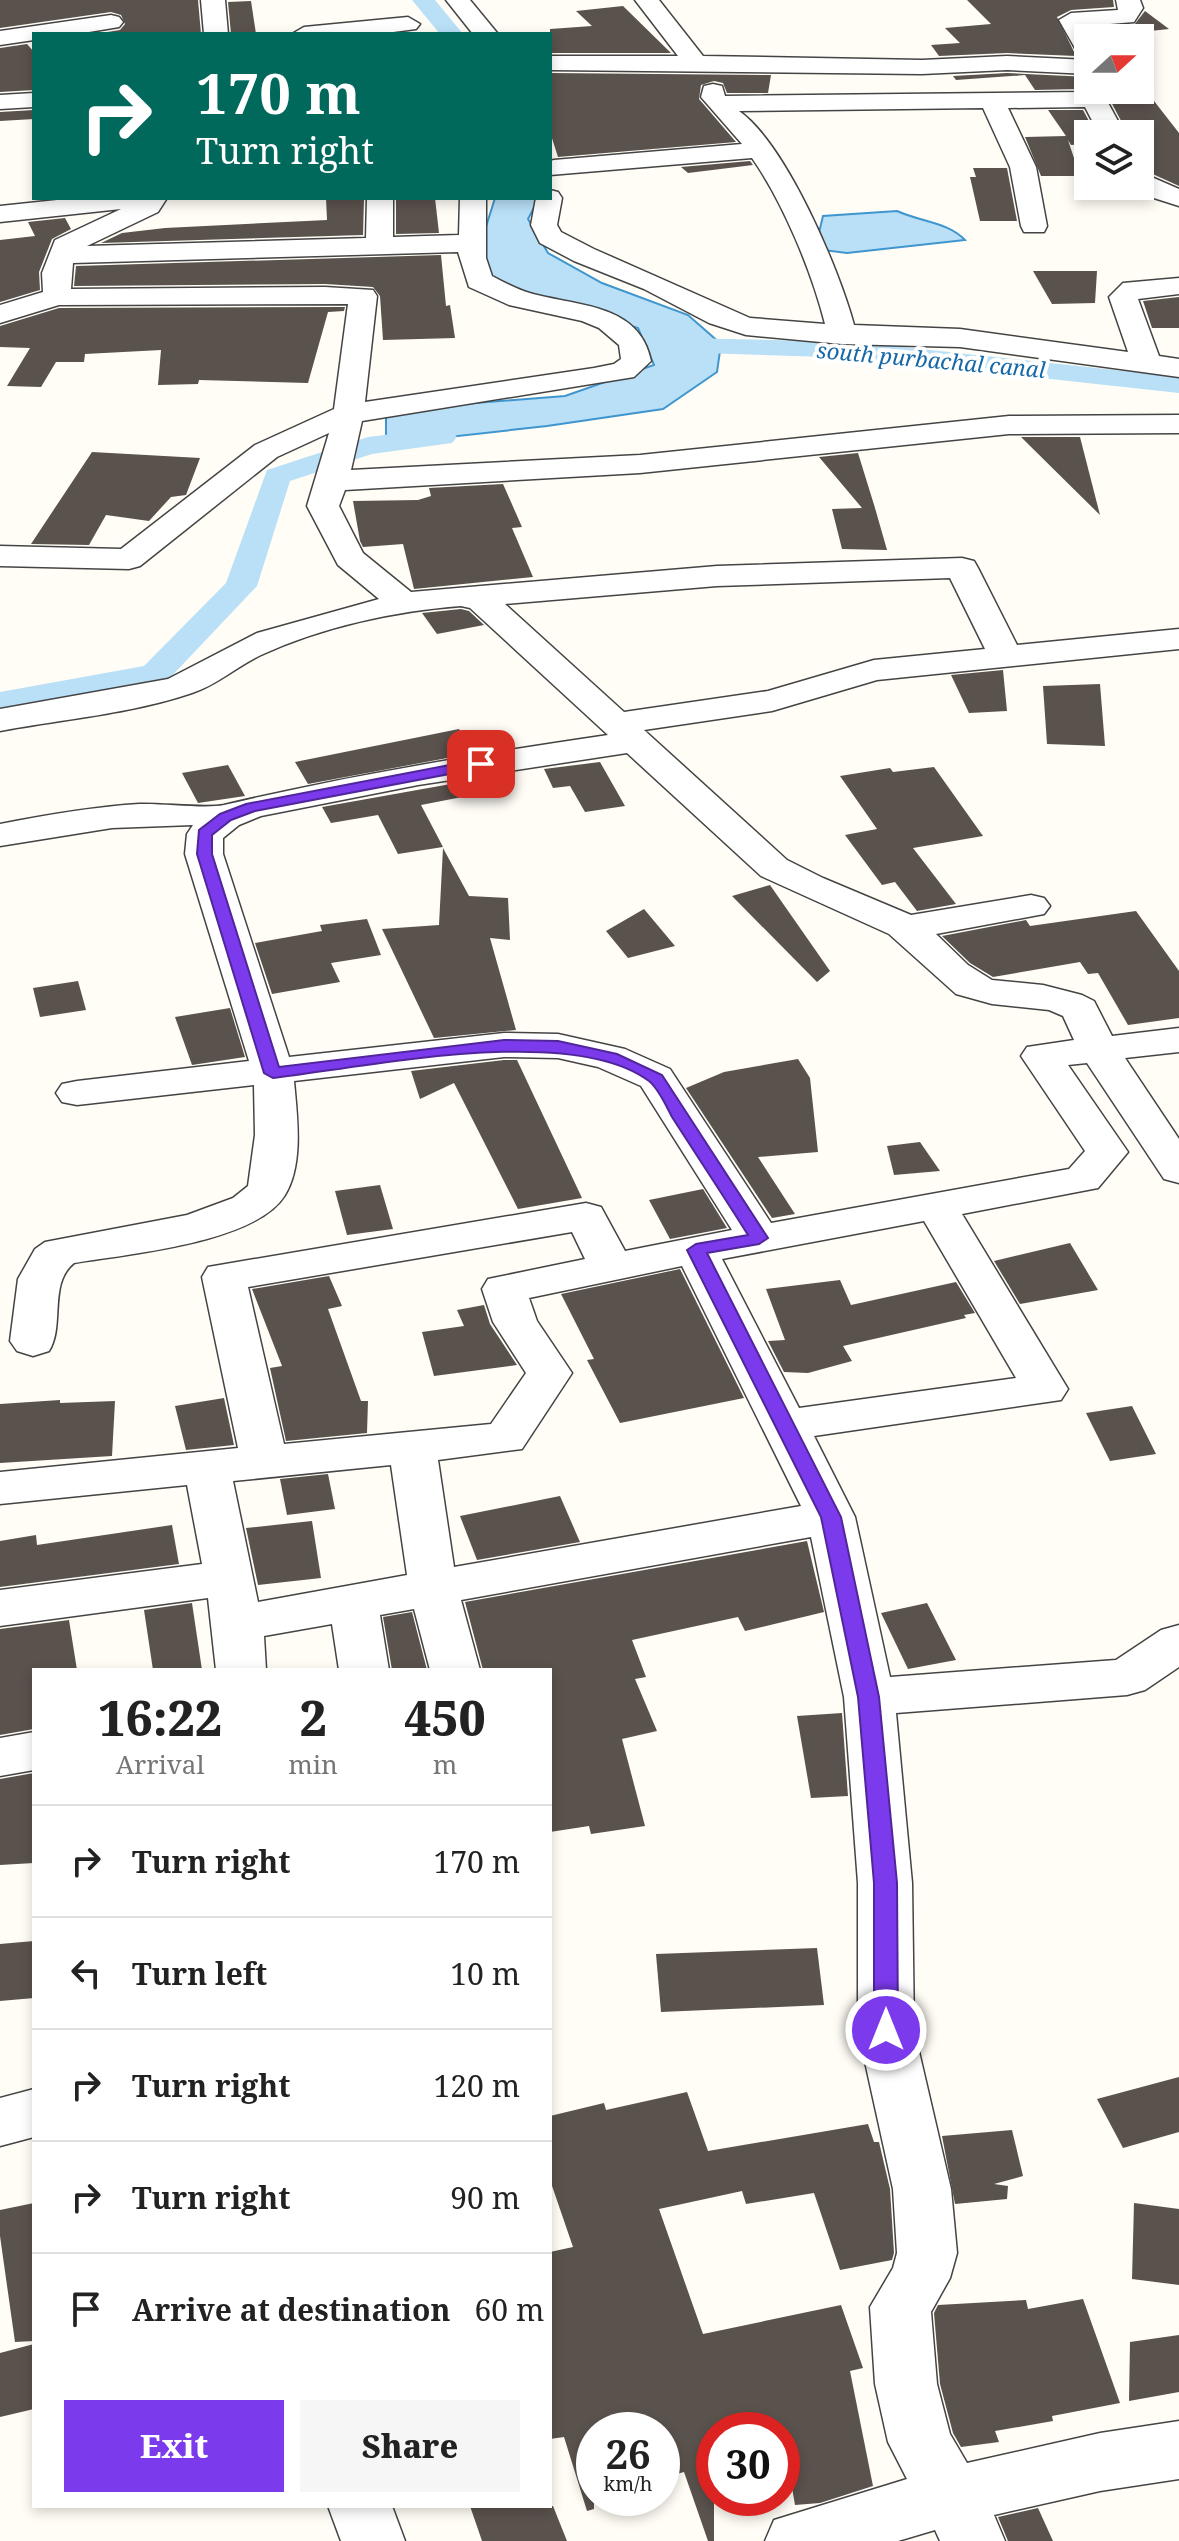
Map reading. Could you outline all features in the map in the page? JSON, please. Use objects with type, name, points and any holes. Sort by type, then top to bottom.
[{"type":"street","points":[[94,0],[118,28]]},
{"type":"street","points":[[213,0],[216,32]]},
{"type":"street","points":[[382,0],[414,29]]},
{"type":"street","points":[[458,0],[484,32]]},
{"type":"street","points":[[647,0],[705,62],[713,97],[724,112],[741,124],[783,186],[833,300],[842,335]]},
{"type":"street","points":[[1074,25],[1071,20],[1126,17],[1131,8],[1128,0]]},
{"type":"street","points":[[71,32],[118,28]]},
{"type":"street","points":[[348,32],[414,29]]},
{"type":"street","points":[[0,38],[32,35]]},
{"type":"street","points":[[552,63],[705,62],[922,67],[1007,63],[1074,66]]},
{"type":"street","points":[[719,104],[992,101],[1074,95]]},
{"type":"street","points":[[0,102],[32,100]]},
{"type":"street","points":[[992,101],[1023,167],[1034,226]]},
{"type":"street","points":[[552,172],[758,150]]},
{"type":"street","points":[[1154,189],[1179,198]]},
{"type":"street","points":[[0,214],[135,200]]},
{"type":"street","points":[[57,297],[56,273],[65,246],[149,206],[153,200]]},
{"type":"street","points":[[379,246],[380,200]]},
{"type":"street","points":[[0,556],[129,559],[266,451],[346,420],[624,371],[636,361],[636,346],[632,338],[605,320],[520,300],[479,281],[472,258],[473,200]]},
{"type":"street","points":[[549,200],[544,225],[550,237],[746,326],[842,335],[960,338],[1179,368]]},
{"type":"street","points":[[62,255],[472,243]]},
{"type":"street","points":[[1147,364],[1123,297],[1133,289],[1179,286]]},
{"type":"street","points":[[0,314],[57,297],[155,300],[309,294],[363,296],[346,420],[335,473],[323,506],[349,558],[407,605]]},
{"type":"street","points":[[335,473],[640,464],[1009,425],[1179,424]]},
{"type":"street","points":[[0,720],[170,689],[273,638],[407,605],[712,574],[867,567],[962,568],[1005,655]]},
{"type":"street","points":[[474,597],[507,622],[774,868],[799,885],[904,928],[966,983],[996,992],[1056,997],[1080,1009],[1098,1049],[1179,1170]]},
{"type":"street","points":[[33,1341],[42,1269],[51,1257],[60,1252],[202,1223],[236,1212],[264,1196],[274,1177],[273,1073],[204,854],[205,834],[226,817],[251,807],[772,701],[874,670],[1179,639]]},
{"type":"street","points":[[0,835],[138,813],[173,811],[226,817]]},
{"type":"street","points":[[904,928],[1031,906]]},
{"type":"street","points":[[0,1488],[505,1438],[549,1373],[515,1322],[504,1289],[759,1238],[1083,1179],[1107,1152],[1041,1056],[1179,1040]]},
{"type":"street","points":[[77,1093],[504,1045],[558,1046],[611,1058],[656,1078],[759,1238]]},
{"type":"street","points":[[785,1425],[1045,1389],[936,1206]]},
{"type":"street","points":[[224,1277],[586,1216],[611,1267]]},
{"type":"street","points":[[202,1223],[224,1277],[265,1463]]},
{"type":"street","points":[[696,1250],[831,1517],[869,1697],[885,1883],[886,2030],[922,2189],[927,2253],[920,2278],[900,2307],[906,2384],[920,2442],[962,2518]]},
{"type":"street","points":[[412,1447],[433,1588],[454,1668]]},
{"type":"street","points":[[207,1467],[236,1624]]},
{"type":"street","points":[[0,1608],[236,1624],[831,1517]]},
{"type":"street","points":[[353,1602],[364,1668]]},
{"type":"street","points":[[869,1697],[1127,1677],[1179,1643]]},
{"type":"street","points":[[0,1757],[32,1751]]},
{"type":"street","points":[[0,2122],[32,2114]]},
{"type":"street","points":[[797,2541],[962,2518],[1100,2462],[1179,2450]]},
{"type":"street","points":[[361,2508],[373,2541]]},
{"type":"water","points":[[494,200],[538,200],[528,219],[548,253],[602,283],[688,315],[721,344],[717,372],[663,409],[386,444],[386,410],[565,396],[654,365],[638,328],[483,278],[485,230]]},
{"type":"water","points":[[897,211],[942,226],[965,240],[847,253],[815,249],[823,216]]},
{"type":"building","points":[[0,0],[198,0],[201,32],[108,32],[120,30],[125,24],[121,15],[111,12],[0,28]]},
{"type":"building","points":[[967,0],[1113,0],[1114,7],[1071,10],[1057,17],[1074,56],[1007,53],[939,56],[931,45],[960,43],[945,28],[991,24]]},
{"type":"building","points":[[251,1],[256,32],[231,32],[228,2]]},
{"type":"building","points":[[623,6],[671,53],[552,53],[550,29],[592,26],[576,11]]},
{"type":"building","points":[[1145,11],[1169,29],[1154,31],[1154,24],[1135,24]]},
{"type":"building","points":[[27,44],[32,50],[32,90],[0,92],[0,48]]},
{"type":"building","points":[[552,73],[771,75],[768,93],[727,93],[723,83],[714,81],[701,85],[699,99],[736,142],[558,157],[552,138]]},
{"type":"building","points":[[1007,73],[1074,76],[1074,89],[1035,90],[1025,75],[956,80],[953,76]]},
{"type":"building","points":[[1154,101],[1179,133],[1179,186],[1154,175],[1154,120],[1121,120],[1112,104],[1154,104]]},
{"type":"building","points":[[32,110],[32,119],[0,121],[0,112]]},
{"type":"building","points":[[1048,110],[1083,110],[1088,120],[1074,120],[1074,145],[1068,140],[1074,158],[1074,176],[1041,176],[1025,137],[1066,136]]},
{"type":"building","points":[[750,161],[753,165],[688,173],[681,167]]},
{"type":"building","points":[[973,168],[1007,168],[1017,221],[980,221],[970,177],[976,177]]},
{"type":"building","points":[[326,200],[364,200],[363,235],[101,243],[122,233],[165,228],[327,220]]},
{"type":"building","points":[[396,200],[435,200],[439,233],[396,234]]},
{"type":"building","points":[[65,218],[71,229],[52,239],[39,272],[40,290],[0,302],[0,240],[35,236],[28,222]]},
{"type":"building","points":[[441,255],[446,306],[450,305],[455,338],[383,340],[380,296],[373,287],[325,284],[74,286],[76,266]]},
{"type":"building","points":[[1033,271],[1097,271],[1095,303],[1052,304]]},
{"type":"building","points":[[1179,297],[1179,328],[1152,328],[1143,301]]},
{"type":"building","points":[[345,307],[344,311],[328,312],[308,383],[199,380],[198,384],[158,385],[161,350],[85,354],[84,362],[56,362],[41,387],[7,386],[30,348],[0,347],[0,326],[59,308]]},
{"type":"building","points":[[1021,437],[1080,437],[1100,515]]},
{"type":"building","points":[[92,452],[200,458],[186,495],[171,497],[149,521],[106,515],[89,545],[31,544]]},
{"type":"building","points":[[858,453],[887,550],[842,549],[832,509],[862,508],[819,457]]},
{"type":"building","points":[[503,484],[522,527],[512,528],[533,577],[414,589],[403,544],[363,547],[360,541],[353,501],[418,500],[431,496],[429,488]]},
{"type":"building","points":[[469,611],[484,625],[437,634],[422,613]]},
{"type":"building","points":[[1003,670],[1007,711],[969,713],[951,675]]},
{"type":"building","points":[[1100,684],[1105,746],[1047,744],[1043,686]]},
{"type":"building","points":[[459,729],[474,753],[308,784],[295,762]]},
{"type":"building","points":[[600,762],[625,806],[585,812],[570,786],[553,788],[544,769]]},
{"type":"building","points":[[228,765],[245,796],[198,803],[182,773]]},
{"type":"building","points":[[934,767],[983,836],[913,848],[956,904],[917,911],[895,882],[882,885],[845,835],[877,829],[840,776],[890,768],[893,772]]},
{"type":"building","points":[[490,777],[498,790],[421,805],[443,847],[398,854],[378,815],[331,823],[322,807]]},
{"type":"building","points":[[443,848],[469,896],[508,898],[510,940],[490,938],[516,1030],[434,1038],[382,929],[439,925]]},
{"type":"building","points":[[770,885],[830,971],[817,982],[732,896]]},
{"type":"building","points":[[644,909],[675,946],[628,958],[606,931]]},
{"type":"building","points":[[1136,911],[1179,971],[1179,1018],[1128,1025],[1098,973],[1088,974],[1080,962],[993,977],[970,963],[942,936],[1026,920],[1030,926]]},
{"type":"building","points":[[367,919],[381,955],[331,963],[340,982],[272,994],[255,943],[322,931],[320,925]]},
{"type":"building","points":[[78,981],[86,1010],[40,1017],[33,988]]},
{"type":"building","points":[[230,1008],[245,1057],[192,1065],[175,1017]]},
{"type":"building","points":[[798,1059],[810,1078],[818,1152],[758,1157],[795,1214],[772,1218],[686,1088],[724,1072]]},
{"type":"building","points":[[517,1060],[582,1198],[518,1209],[454,1083],[420,1099],[411,1071]]},
{"type":"building","points":[[920,1142],[940,1171],[894,1175],[887,1146]]},
{"type":"building","points":[[380,1185],[393,1229],[347,1235],[335,1191]]},
{"type":"building","points":[[703,1189],[727,1228],[670,1239],[649,1200]]},
{"type":"building","points":[[1070,1243],[1098,1290],[1020,1304],[994,1261]]},
{"type":"building","points":[[680,1269],[744,1398],[620,1423],[587,1360],[594,1359],[561,1294]]},
{"type":"building","points":[[329,1276],[342,1306],[328,1309],[361,1401],[368,1401],[367,1433],[286,1441],[270,1368],[282,1366],[252,1289]]},
{"type":"building","points":[[840,1280],[851,1305],[956,1282],[975,1313],[964,1315],[966,1318],[843,1346],[852,1361],[808,1373],[784,1372],[768,1341],[785,1340],[766,1289]]},
{"type":"building","points":[[484,1305],[490,1324],[517,1365],[434,1376],[422,1332],[464,1326],[457,1310]]},
{"type":"building","points":[[224,1398],[234,1445],[186,1450],[175,1406]]},
{"type":"building","points":[[60,1400],[60,1403],[115,1401],[112,1456],[0,1463],[0,1404]]},
{"type":"building","points":[[1132,1406],[1156,1454],[1110,1461],[1086,1413]]},
{"type":"building","points":[[328,1474],[335,1509],[287,1515],[280,1479]]},
{"type":"building","points":[[560,1496],[580,1542],[477,1560],[460,1516]]},
{"type":"building","points":[[312,1521],[321,1578],[258,1585],[246,1528]]},
{"type":"building","points":[[172,1525],[179,1564],[0,1587],[0,1541],[36,1535],[37,1545]]},
{"type":"building","points":[[807,1541],[824,1612],[745,1631],[738,1617],[632,1640],[646,1677],[635,1679],[657,1731],[622,1739],[645,1826],[591,1834],[589,1826],[552,1832],[552,1668],[482,1668],[465,1602]]},
{"type":"building","points":[[192,1603],[202,1668],[153,1668],[144,1610]]},
{"type":"building","points":[[927,1603],[956,1660],[908,1669],[881,1613]]},
{"type":"building","points":[[412,1612],[426,1668],[392,1668],[383,1617]]},
{"type":"building","points":[[69,1620],[77,1668],[32,1668],[32,1729],[0,1735],[0,1629]]},
{"type":"building","points":[[842,1713],[848,1796],[811,1798],[797,1716]]},
{"type":"building","points":[[32,1773],[32,1863],[0,1865],[0,1779]]},
{"type":"building","points":[[32,1941],[32,1998],[0,2001],[0,1944]]},
{"type":"building","points":[[817,1948],[824,2005],[661,2012],[656,1954]]},
{"type":"building","points":[[1179,2077],[1179,2132],[1123,2148],[1097,2099]]},
{"type":"building","points":[[687,2092],[708,2151],[868,2124],[874,2142],[879,2142],[890,2189],[892,2260],[840,2270],[814,2193],[746,2204],[742,2191],[659,2209],[703,2334],[841,2305],[863,2368],[850,2371],[873,2486],[820,2503],[800,2505],[800,2412],[696,2412],[696,2506],[684,2472],[680,2473],[680,2412],[576,2412],[576,2476],[564,2437],[552,2439],[552,2252],[573,2247],[552,2186],[552,2116],[604,2103],[606,2110]]},
{"type":"building","points":[[1012,2130],[1023,2176],[994,2184],[1008,2186],[1007,2199],[955,2204],[942,2136]]},
{"type":"building","points":[[32,2203],[32,2341],[15,2342],[0,2236],[0,2210]]},
{"type":"building","points":[[1134,2203],[1179,2209],[1179,2285],[1132,2279]]},
{"type":"building","points":[[1083,2299],[1120,2403],[1052,2416],[1053,2421],[995,2431],[999,2442],[961,2447],[953,2433],[940,2384],[934,2313],[938,2305],[1026,2300],[1028,2309]]},
{"type":"building","points":[[1179,2335],[1179,2392],[1129,2401],[1130,2342]]},
{"type":"building","points":[[32,2345],[32,2409],[0,2417],[0,2353]]},
{"type":"building","points":[[553,2506],[567,2541],[482,2541],[471,2508]]},
{"type":"building","points":[[1038,2508],[1053,2541],[1008,2541],[998,2517]]},
{"type":"building","points":[[699,2516],[714,2516],[714,2541],[708,2541]]},
{"type":"waterway","points":[[423,0],[450,32]]},
{"type":"waterway","name":"south purbachal canal","points":[[682,346],[857,350],[1179,385]]},
{"type":"waterway","points":[[0,702],[155,674],[241,586],[277,476],[368,446],[442,437]]},
{"type":"route","points":[[481,764],[251,807],[226,817],[205,834],[204,854],[273,1073],[504,1045],[558,1046],[611,1058],[656,1078],[674,1105],[759,1238],[696,1250],[831,1517],[869,1697],[885,1883],[886,2030]]}]
